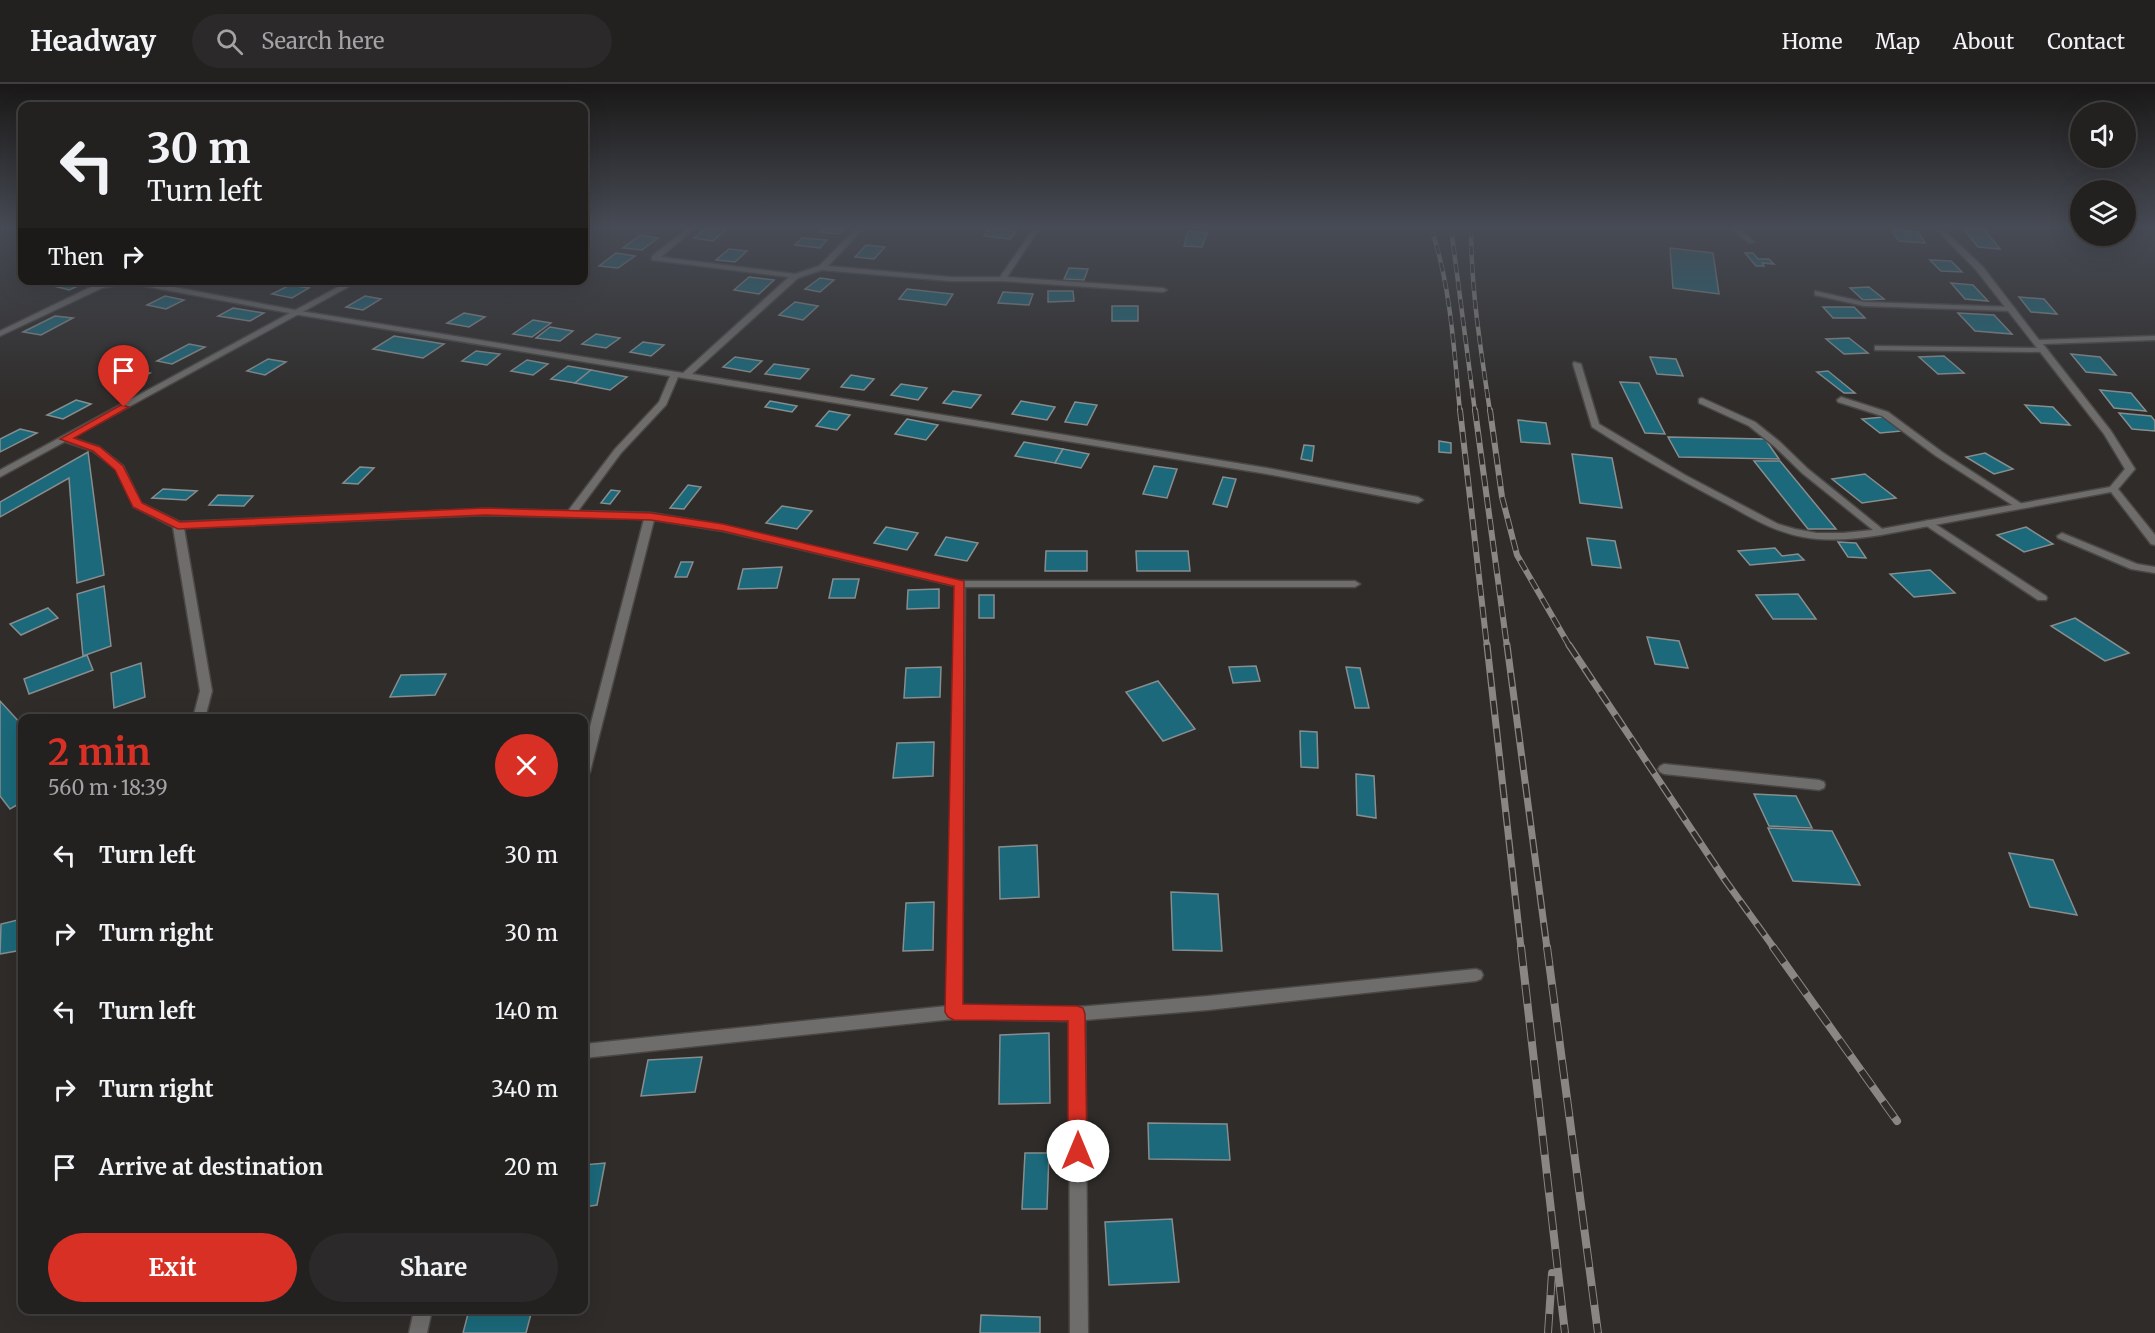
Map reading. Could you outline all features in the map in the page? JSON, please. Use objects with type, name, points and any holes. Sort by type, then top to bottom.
[{"type":"street","points":[[0,334],[99,286]]},
{"type":"street","points":[[156,286],[300,313],[1267,471],[1418,500]]},
{"type":"street","points":[[0,474],[347,286]]},
{"type":"street","points":[[686,375],[784,286]]},
{"type":"street","points":[[1109,286],[1163,290]]},
{"type":"street","points":[[1578,364],[1595,425],[1635,451],[1706,491],[1781,528],[1821,536],[1857,536],[2113,489],[2130,469],[2108,433],[1994,286]]},
{"type":"street","points":[[1818,293],[1864,304],[2012,309]]},
{"type":"street","points":[[2038,342],[2155,338]]},
{"type":"street","points":[[1878,348],[2044,351]]},
{"type":"street","points":[[572,512],[618,452],[663,403],[676,373]]},
{"type":"street","points":[[1841,400],[1885,414],[1939,454],[2020,506]]},
{"type":"street","points":[[1702,401],[1752,424],[1805,471],[1881,532]]},
{"type":"street","points":[[66,439],[96,449],[120,468],[137,505],[178,525],[485,512],[572,512],[604,516],[650,516],[723,528],[960,584],[1356,584]]},
{"type":"street","points":[[2113,489],[2155,542]]},
{"type":"street","points":[[588,756],[650,516]]},
{"type":"street","points":[[1929,523],[2042,598]]},
{"type":"street","points":[[178,525],[206,691],[200,714]]},
{"type":"street","points":[[2062,536],[2135,567],[2155,570]]},
{"type":"street","points":[[954,1012],[960,584]]},
{"type":"street","points":[[1664,769],[1819,784]]},
{"type":"street","points":[[588,1051],[954,1012],[1077,1014],[1476,975]]},
{"type":"street","points":[[1077,1014],[1079,1333]]},
{"type":"street","points":[[418,1333],[422,1314]]},
{"type":"building","points":[[55,286],[78,286],[69,290]]},
{"type":"building","points":[[287,286],[309,288],[292,298],[272,294]]},
{"type":"building","points":[[738,286],[767,286],[759,294],[734,290]]},
{"type":"building","points":[[809,286],[827,286],[820,292],[805,289]]},
{"type":"building","points":[[1718,286],[1719,294],[1673,288]]},
{"type":"building","points":[[1954,286],[1974,286],[1988,301],[1965,299]]},
{"type":"building","points":[[1869,287],[1884,299],[1863,300],[1850,288]]},
{"type":"building","points":[[907,289],[953,294],[946,305],[899,299]]},
{"type":"building","points":[[1048,291],[1073,291],[1074,301],[1048,302]]},
{"type":"building","points":[[1003,292],[1033,294],[1029,305],[998,303]]},
{"type":"building","points":[[165,296],[184,300],[166,309],[147,305]]},
{"type":"building","points":[[365,296],[381,299],[363,310],[346,307]]},
{"type":"building","points":[[2019,297],[2044,299],[2057,314],[2031,312]]},
{"type":"building","points":[[795,302],[818,306],[803,320],[779,315]]},
{"type":"building","points":[[1112,306],[1138,306],[1138,321],[1112,321]]},
{"type":"building","points":[[1823,307],[1854,307],[1865,318],[1833,318]]},
{"type":"building","points":[[233,308],[264,313],[250,321],[218,316]]},
{"type":"building","points":[[464,313],[485,317],[469,327],[447,323]]},
{"type":"building","points":[[1958,313],[1994,315],[2012,334],[1975,331]]},
{"type":"building","points":[[55,316],[73,318],[41,335],[23,332]]},
{"type":"building","points":[[533,320],[551,323],[532,337],[513,334]]},
{"type":"building","points":[[550,327],[573,331],[560,341],[536,338]]},
{"type":"building","points":[[596,334],[620,338],[606,348],[582,344]]},
{"type":"building","points":[[394,336],[444,344],[423,358],[373,349]]},
{"type":"building","points":[[1849,338],[1868,353],[1844,354],[1826,339]]},
{"type":"building","points":[[643,342],[664,345],[651,356],[630,352]]},
{"type":"building","points":[[189,344],[205,347],[172,364],[157,361]]},
{"type":"building","points":[[476,351],[500,354],[487,365],[462,361]]},
{"type":"building","points":[[2071,354],[2100,357],[2116,375],[2086,372]]},
{"type":"building","points":[[1944,356],[1964,373],[1938,374],[1919,357]]},
{"type":"building","points":[[735,357],[762,361],[750,372],[723,367]]},
{"type":"building","points":[[1650,357],[1676,359],[1683,376],[1657,374]]},
{"type":"building","points":[[268,359],[286,362],[265,375],[247,371]]},
{"type":"building","points":[[527,360],[548,364],[533,375],[511,371]]},
{"type":"building","points":[[774,364],[809,369],[800,379],[765,374]]},
{"type":"building","points":[[568,366],[591,370],[575,383],[551,379]]},
{"type":"building","points":[[133,369],[150,373],[124,386],[107,382]]},
{"type":"building","points":[[591,370],[627,377],[610,390],[575,383]]},
{"type":"building","points":[[1828,371],[1855,393],[1844,393],[1817,372]]},
{"type":"building","points":[[851,375],[874,379],[864,390],[841,387]]},
{"type":"building","points":[[1620,382],[1639,383],[1665,434],[1645,433]]},
{"type":"building","points":[[901,384],[927,388],[918,400],[891,395]]},
{"type":"building","points":[[2100,390],[2131,393],[2146,411],[2114,408]]},
{"type":"building","points":[[953,391],[981,395],[971,408],[943,403]]},
{"type":"building","points":[[76,400],[91,404],[63,419],[47,415]]},
{"type":"building","points":[[770,401],[797,406],[792,412],[765,407]]},
{"type":"building","points":[[1021,401],[1055,407],[1047,420],[1012,414]]},
{"type":"building","points":[[1075,402],[1097,405],[1087,425],[1065,422]]},
{"type":"building","points":[[2025,405],[2053,407],[2070,425],[2041,423]]},
{"type":"building","points":[[829,411],[850,415],[837,430],[816,426]]},
{"type":"building","points":[[2119,413],[2151,416],[2155,421],[2155,431],[2132,429]]},
{"type":"building","points":[[1883,417],[1902,431],[1880,433],[1862,419]]},
{"type":"building","points":[[907,419],[938,425],[926,440],[895,434]]},
{"type":"building","points":[[1518,420],[1546,423],[1550,444],[1521,442]]},
{"type":"building","points":[[20,429],[37,433],[0,452],[0,439]]},
{"type":"building","points":[[1668,437],[1765,439],[1779,459],[1679,457]]},
{"type":"building","points":[[1439,441],[1451,443],[1451,453],[1439,452]]},
{"type":"building","points":[[1024,442],[1063,449],[1055,463],[1015,456]]},
{"type":"building","points":[[1304,445],[1314,446],[1312,461],[1301,459]]},
{"type":"building","points":[[1063,449],[1089,454],[1081,468],[1055,463]]},
{"type":"building","points":[[88,452],[104,575],[77,583],[69,478],[0,517],[0,502]]},
{"type":"building","points":[[1985,453],[2013,469],[1994,474],[1966,457]]},
{"type":"building","points":[[1572,454],[1612,458],[1622,508],[1580,503]]},
{"type":"building","points":[[1754,461],[1780,461],[1836,529],[1808,529]]},
{"type":"building","points":[[1154,466],[1177,469],[1167,498],[1143,494]]},
{"type":"building","points":[[360,467],[374,468],[358,484],[343,483]]},
{"type":"building","points":[[1865,474],[1896,498],[1862,503],[1832,479]]},
{"type":"building","points":[[1223,477],[1236,479],[1227,507],[1213,504]]},
{"type":"building","points":[[688,485],[701,487],[684,509],[670,508]]},
{"type":"building","points":[[163,489],[197,491],[186,500],[152,498]]},
{"type":"building","points":[[611,490],[620,491],[610,504],[601,503]]},
{"type":"building","points":[[218,495],[253,496],[244,506],[209,505]]},
{"type":"building","points":[[782,506],[812,511],[797,529],[766,523]]},
{"type":"building","points":[[886,527],[918,533],[907,550],[874,543]]},
{"type":"building","points":[[2026,527],[2053,544],[2024,552],[1997,535]]},
{"type":"building","points":[[946,537],[978,543],[967,561],[935,555]]},
{"type":"building","points":[[1587,538],[1615,541],[1621,568],[1592,565]]},
{"type":"building","points":[[1838,542],[1856,543],[1866,558],[1848,557]]},
{"type":"building","points":[[1775,548],[1782,556],[1798,554],[1804,560],[1750,565],[1738,551]]},
{"type":"building","points":[[1046,551],[1087,551],[1087,571],[1045,571]]},
{"type":"building","points":[[1136,551],[1188,551],[1190,571],[1137,571]]},
{"type":"building","points":[[681,562],[693,562],[687,577],[675,577]]},
{"type":"building","points":[[782,567],[777,588],[738,589],[743,569]]},
{"type":"building","points":[[1930,570],[1955,593],[1914,597],[1890,574]]},
{"type":"building","points":[[833,579],[859,579],[855,598],[829,598]]},
{"type":"building","points":[[104,586],[111,646],[83,656],[77,594]]},
{"type":"building","points":[[939,589],[939,608],[907,609],[908,590]]},
{"type":"building","points":[[1798,594],[1816,619],[1773,619],[1756,595]]},
{"type":"building","points":[[979,595],[994,595],[994,618],[979,618]]},
{"type":"building","points":[[48,608],[58,618],[21,635],[10,624]]},
{"type":"building","points":[[2075,618],[2129,653],[2105,661],[2051,626]]},
{"type":"building","points":[[1647,637],[1679,641],[1688,668],[1655,664]]},
{"type":"building","points":[[87,655],[93,670],[29,694],[24,679]]},
{"type":"building","points":[[141,663],[145,697],[114,708],[111,673]]},
{"type":"building","points":[[1256,666],[1260,681],[1233,683],[1229,667]]},
{"type":"building","points":[[941,667],[940,697],[904,698],[906,668]]},
{"type":"building","points":[[1346,667],[1360,668],[1369,708],[1355,708]]},
{"type":"building","points":[[446,674],[435,695],[390,697],[401,675]]},
{"type":"building","points":[[1158,681],[1195,729],[1163,741],[1126,692]]},
{"type":"building","points":[[0,701],[18,721],[18,804],[10,809],[0,796]]},
{"type":"building","points":[[1300,731],[1317,732],[1318,768],[1301,767]]},
{"type":"building","points":[[934,742],[933,776],[893,778],[897,743]]},
{"type":"building","points":[[1356,774],[1374,776],[1376,818],[1357,815]]},
{"type":"building","points":[[1754,794],[1796,796],[1812,828],[1769,826]]},
{"type":"building","points":[[1768,828],[1832,831],[1860,885],[1793,881]]},
{"type":"building","points":[[1037,845],[1039,897],[1000,899],[999,847]]},
{"type":"building","points":[[2009,853],[2053,860],[2077,915],[2030,907]]},
{"type":"building","points":[[1171,892],[1218,894],[1222,951],[1173,950]]},
{"type":"building","points":[[934,902],[933,950],[903,951],[906,903]]},
{"type":"building","points":[[18,920],[18,951],[0,954],[1,924]]},
{"type":"building","points":[[1049,1033],[1050,1103],[999,1104],[1000,1035]]},
{"type":"building","points":[[702,1057],[695,1092],[641,1096],[648,1060]]},
{"type":"building","points":[[1148,1123],[1227,1124],[1230,1160],[1149,1159]]},
{"type":"building","points":[[1025,1153],[1049,1153],[1047,1209],[1022,1209]]},
{"type":"building","points":[[605,1163],[597,1205],[588,1206],[588,1165]]},
{"type":"building","points":[[1172,1219],[1179,1282],[1109,1285],[1105,1222]]},
{"type":"building","points":[[468,1314],[531,1314],[526,1333],[463,1333]]},
{"type":"building","points":[[981,1315],[1040,1317],[1040,1333],[980,1333]]},
{"type":"railway","points":[[1445,286],[1460,412]]},
{"type":"railway","points":[[1459,286],[1475,412]]},
{"type":"railway","points":[[1474,286],[1490,412]]},
{"type":"railway","points":[[1460,410],[1487,647]]},
{"type":"railway","points":[[1475,410],[1507,647]]},
{"type":"railway","points":[[1490,410],[1502,497],[1517,555],[1570,647]]},
{"type":"railway","points":[[1487,645],[1521,948]]},
{"type":"railway","points":[[1507,645],[1547,948]]},
{"type":"railway","points":[[1569,645],[1725,880],[1774,948]]},
{"type":"railway","points":[[1521,947],[1565,1333]]},
{"type":"railway","points":[[1547,947],[1598,1333]]},
{"type":"railway","points":[[1773,947],[1897,1121]]},
{"type":"railway","points":[[1548,1333],[1552,1273]]},
{"type":"route","points":[[124,407],[66,439],[96,449],[120,468],[137,505],[178,525],[485,512],[572,512],[604,516],[651,516],[723,528],[960,584],[954,1012],[1077,1014],[1078,1151]]}]
